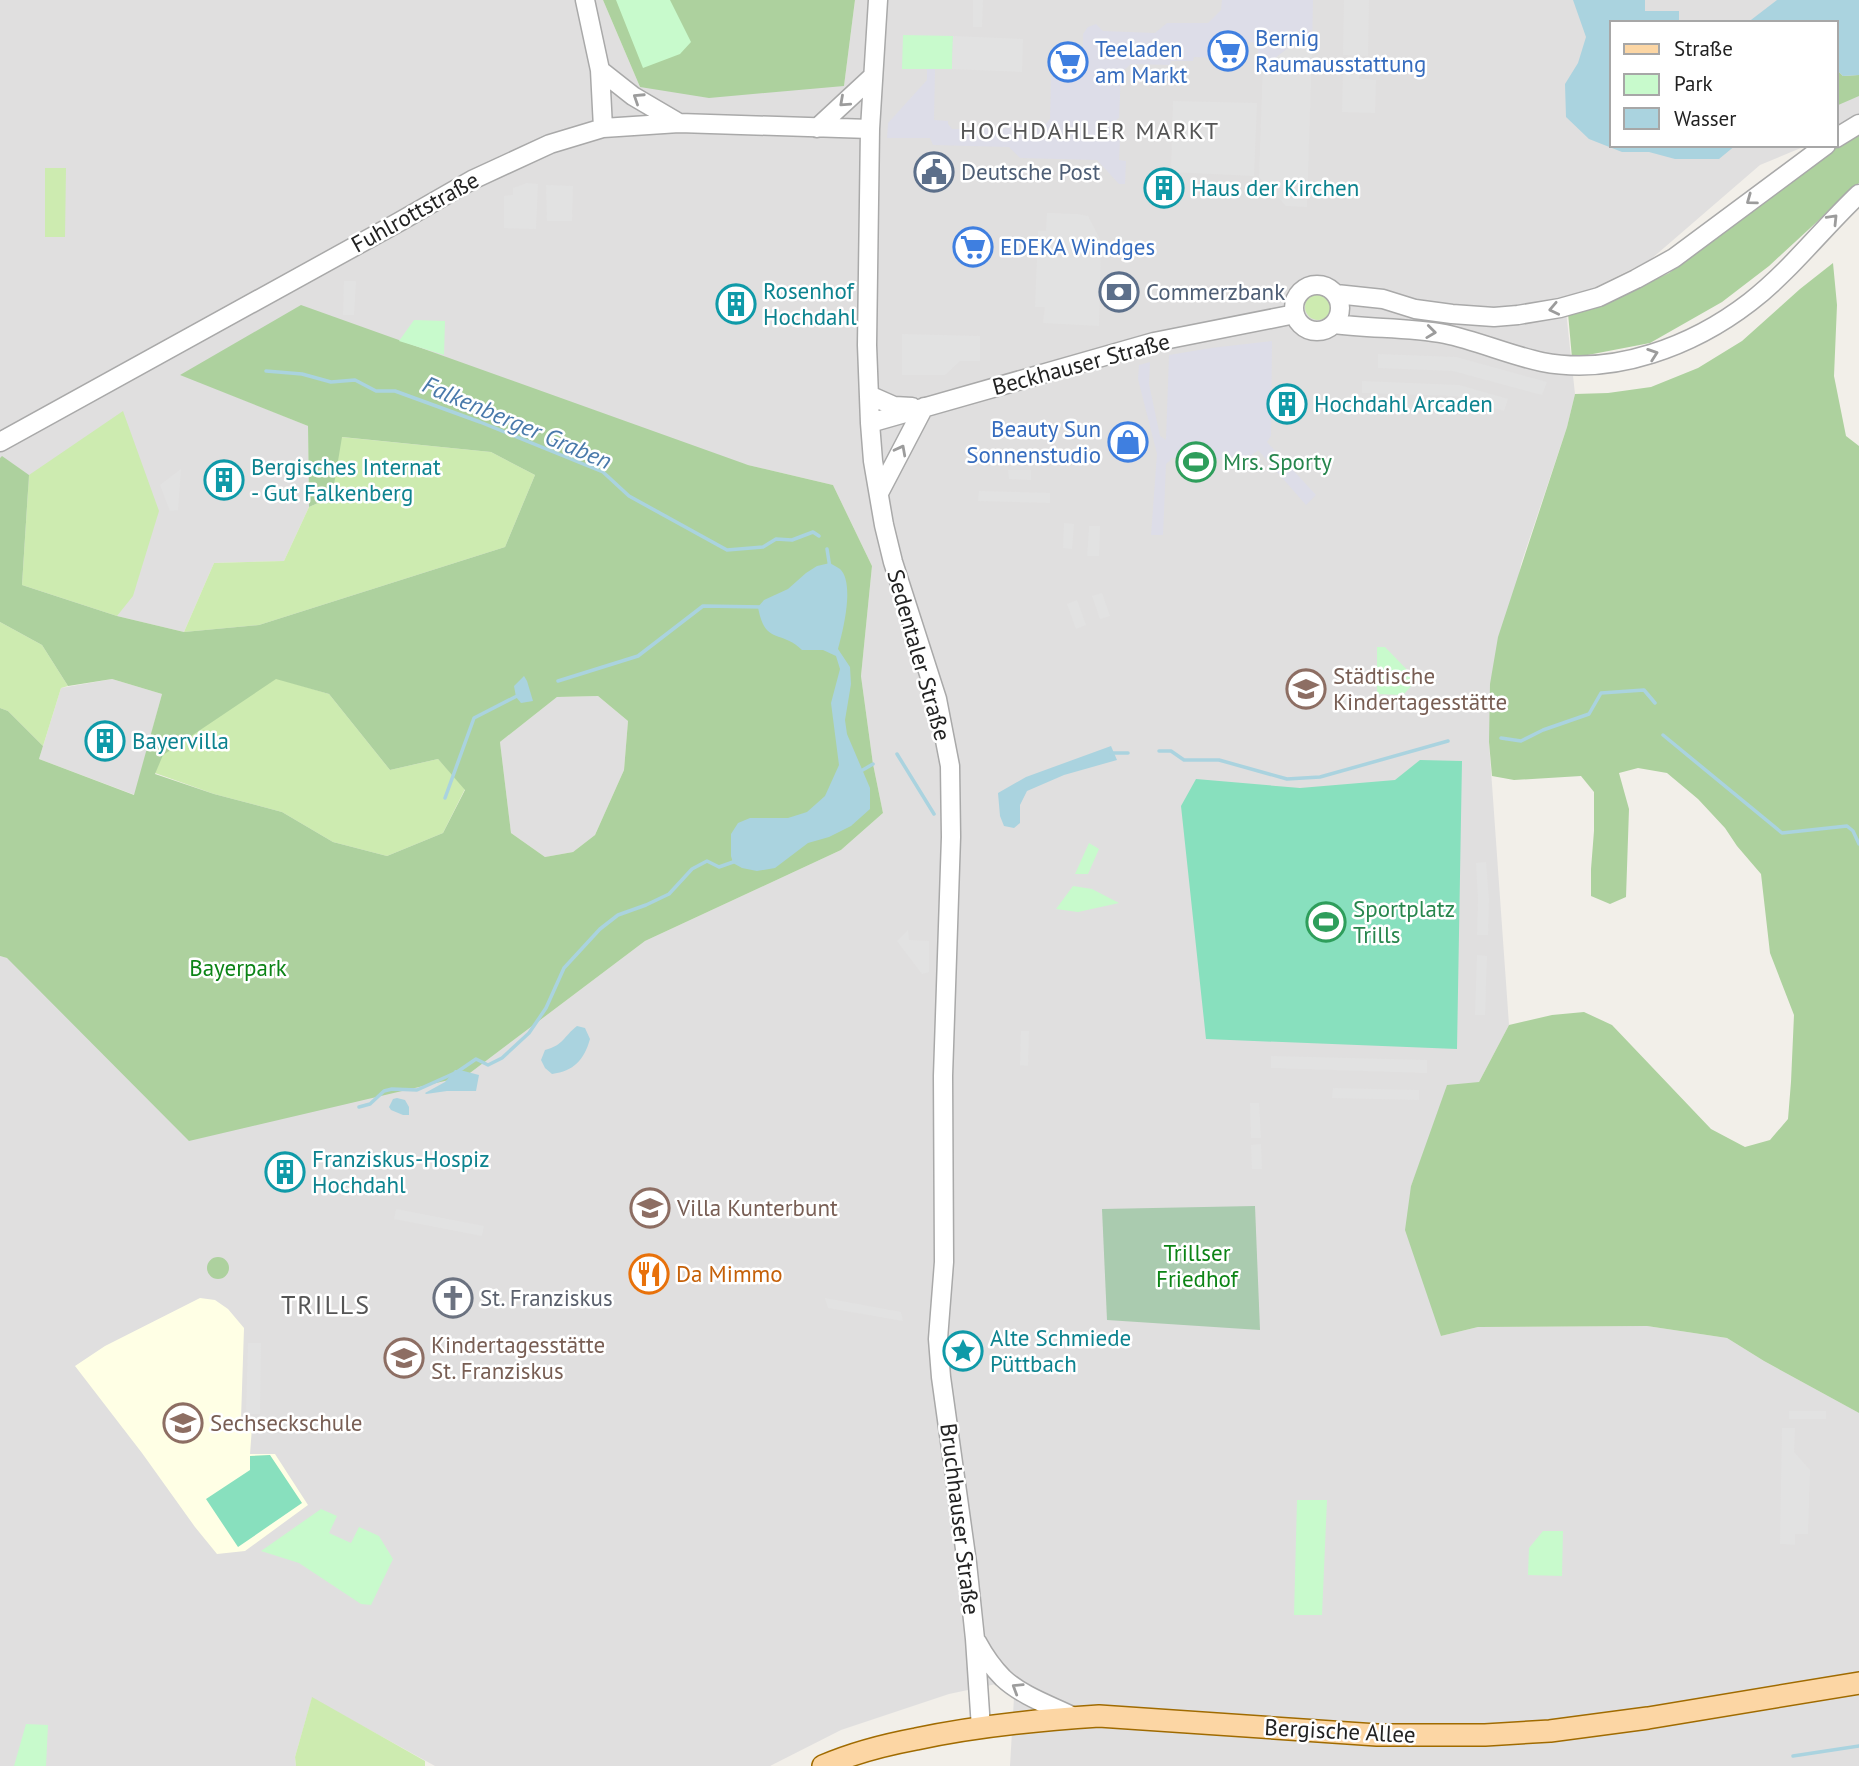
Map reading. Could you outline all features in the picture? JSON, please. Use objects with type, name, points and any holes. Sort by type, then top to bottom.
[{"type":"main road","name":"Bergische Allee","points":[[823,1766],[884,1745],[942,1734],[1098,1716],[1377,1735],[1485,1735],[1550,1731],[1648,1718],[1859,1683]]},
{"type":"street","points":[[585,0],[600,70],[603,128]]},
{"type":"street","name":"Sedentaler Straße","points":[[878,0],[870,129],[867,345],[870,423],[879,493],[893,562],[937,699],[950,766],[951,837],[943,1076],[944,1272],[940,1312]]},
{"type":"street","points":[[600,70],[633,96],[679,123]]},
{"type":"street","points":[[817,128],[872,77]]},
{"type":"street","name":"Fuhlrottstraße","points":[[0,442],[472,180],[550,144],[603,128],[679,123],[870,129]]},
{"type":"street","points":[[1838,137],[1859,124]]},
{"type":"street","points":[[1336,294],[1383,299],[1415,309],[1494,317],[1560,308],[1599,297],[1674,258],[1823,147]]},
{"type":"street","points":[[1334,324],[1445,334],[1541,362],[1564,365],[1636,359],[1674,346],[1723,321],[1750,302],[1859,194]]},
{"type":"street","points":[[1312,285],[1323,285],[1336,294],[1340,309],[1334,324],[1322,331],[1302,326],[1294,306],[1301,292],[1312,285]]},
{"type":"street","name":"Beckhauser Straße","points":[[870,423],[1154,342],[1295,314]]},
{"type":"street","points":[[869,395],[894,407],[924,407],[879,493]]},
{"type":"street","name":"Bruchhauser Straße","points":[[940,1312],[939,1355],[962,1521],[982,1728]]},
{"type":"street","points":[[975,1639],[1004,1679],[1076,1718]]},
{"type":"shaded area","points":[[0,0],[603,0],[640,87],[844,86],[855,0],[1859,0],[1859,124],[1838,133],[1838,21],[1610,21],[1610,147],[1803,147],[1760,165],[1650,260],[1565,302],[1575,394],[1567,427],[1521,564],[1489,742],[1509,1025],[1479,1082],[1426,1147],[1411,1186],[1441,1336],[1478,1327],[1647,1326],[1727,1338],[1859,1413],[1859,1766],[1010,1766],[1015,1680],[949,1694],[841,1730],[770,1766],[435,1766],[312,1698],[295,1757],[296,1766],[0,1766],[0,956],[466,1076],[645,941],[841,850],[883,813],[873,764],[861,676],[872,566],[833,485],[748,465],[180,374],[308,426],[309,507],[284,561],[214,563],[184,632],[117,616],[3,457],[0,458]]},
{"type":"shaded area","points":[[973,0],[983,0],[982,27],[973,27]]},
{"type":"shaded area","name":"HOCHDAHLER MARKT","points":[[1222,0],[1313,0],[1312,48],[1289,47],[1269,63],[1258,63],[1258,48],[1253,42],[1232,42],[1221,52],[1220,58],[1194,57],[1193,61],[1171,61],[1170,65],[1131,64],[1121,73],[1116,139],[1120,139],[1119,160],[1126,161],[1125,184],[1119,184],[1097,160],[1020,158],[1009,147],[933,145],[930,138],[887,138],[888,123],[927,80],[927,69],[935,69],[934,120],[948,121],[952,129],[1044,126],[1050,119],[1051,77],[1076,78],[1083,73],[1083,34],[1088,27],[1096,24],[1103,31],[1155,33],[1167,23],[1208,23],[1221,10]]},
{"type":"shaded area","points":[[1344,0],[1369,0],[1368,56],[1343,55]]},
{"type":"shaded area","points":[[953,36],[1023,39],[1022,72],[952,69]]},
{"type":"shaded area","points":[[1289,47],[1312,48],[1307,207],[1286,206],[1259,177],[1263,63],[1269,63]]},
{"type":"shaded area","points":[[1343,67],[1359,68],[1359,79],[1376,80],[1375,113],[1342,112]]},
{"type":"shaded area","points":[[1173,101],[1257,103],[1254,176],[1171,172]]},
{"type":"shaded area","points":[[527,183],[538,184],[536,229],[504,228],[504,196],[513,195],[513,188]]},
{"type":"shaded area","points":[[546,185],[573,186],[572,221],[547,221]]},
{"type":"shaded area","points":[[1047,213],[1088,216],[1101,241],[1099,326],[1043,323],[1045,307],[1035,307],[1038,231],[1046,231]]},
{"type":"shaded area","points":[[344,281],[356,281],[354,315],[343,315]]},
{"type":"shaded area","points":[[902,334],[980,336],[980,361],[960,361],[945,375],[902,375]]},
{"type":"shaded area","points":[[1272,341],[1271,436],[1267,442],[1316,495],[1306,505],[1258,450],[1246,460],[1173,458],[1166,464],[1163,535],[1151,535],[1157,454],[1138,379],[1139,365],[1150,362],[1149,384],[1160,436],[1166,440],[1169,355]]},
{"type":"shaded area","points":[[1378,354],[1456,357],[1547,382],[1542,395],[1453,371],[1378,368]]},
{"type":"shaded area","points":[[1362,381],[1459,385],[1508,399],[1504,411],[1456,396],[1362,393]]},
{"type":"shaded area","points":[[181,469],[178,510],[170,511],[160,485]]},
{"type":"shaded area","points":[[1008,470],[1031,470],[1031,480],[1009,479]]},
{"type":"shaded area","points":[[979,491],[1050,493],[1050,503],[978,501]]},
{"type":"shaded area","points":[[1064,523],[1074,524],[1072,549],[1063,548]]},
{"type":"shaded area","points":[[1089,526],[1100,526],[1099,556],[1087,556]]},
{"type":"shaded area","points":[[1102,593],[1110,616],[1100,619],[1092,596]]},
{"type":"shaded area","points":[[1077,600],[1086,625],[1076,629],[1067,604]]},
{"type":"shaded area","points":[[112,679],[162,694],[135,795],[39,759],[61,688]]},
{"type":"shaded area","points":[[598,696],[628,721],[624,770],[595,835],[573,852],[545,857],[511,833],[500,742],[557,697]]},
{"type":"shaded area","points":[[1486,862],[1488,935],[1477,935],[1476,863]]},
{"type":"shaded area","points":[[908,930],[909,940],[929,941],[929,972],[922,974],[897,941]]},
{"type":"shaded area","points":[[1477,955],[1487,956],[1485,1015],[1475,1015]]},
{"type":"shaded area","points":[[1021,1031],[1029,1031],[1028,1066],[1020,1065]]},
{"type":"shaded area","points":[[1271,1056],[1427,1060],[1427,1073],[1271,1068]]},
{"type":"shaded area","points":[[1333,1088],[1419,1090],[1419,1100],[1332,1098]]},
{"type":"shaded area","points":[[1250,1103],[1259,1103],[1261,1138],[1251,1138]]},
{"type":"shaded area","points":[[1261,1144],[1262,1169],[1252,1169],[1251,1145]]},
{"type":"shaded area","points":[[396,1209],[484,1226],[482,1236],[394,1219]]},
{"type":"shaded area","name":"Sechseckschule","points":[[200,1298],[215,1300],[228,1309],[244,1328],[241,1419],[252,1427],[250,1454],[275,1454],[308,1505],[245,1551],[217,1554],[75,1366],[105,1346]]},
{"type":"shaded area","points":[[825,1298],[901,1312],[903,1321],[828,1308]]},
{"type":"shaded area","points":[[248,1343],[261,1343],[260,1414],[246,1414]]},
{"type":"shaded area","points":[[1789,1411],[1826,1411],[1826,1419],[1789,1419]]},
{"type":"shaded area","points":[[1782,1428],[1795,1428],[1794,1452],[1810,1470],[1808,1534],[1795,1534],[1795,1545],[1780,1544]]},
{"type":"green space","points":[[603,0],[855,0],[844,86],[709,98],[640,87]]},
{"type":"green space","points":[[616,0],[670,0],[691,42],[680,54],[643,68]]},
{"type":"green space","points":[[903,35],[953,36],[952,69],[902,69]]},
{"type":"green space","points":[[1838,71],[1843,76],[1859,75],[1859,96],[1838,105]]},
{"type":"green space","points":[[1859,132],[1859,183],[1769,266],[1722,302],[1650,343],[1572,358],[1568,313],[1614,299],[1669,273]]},
{"type":"green space","points":[[45,168],[66,168],[65,237],[45,237]]},
{"type":"green space","points":[[1833,263],[1837,305],[1834,376],[1846,436],[1859,446],[1859,1413],[1727,1338],[1647,1326],[1478,1327],[1441,1336],[1405,1230],[1411,1186],[1447,1085],[1479,1082],[1509,1025],[1552,1015],[1584,1012],[1612,1025],[1711,1129],[1745,1147],[1770,1140],[1788,1119],[1794,1015],[1770,953],[1761,874],[1698,799],[1667,773],[1638,768],[1619,773],[1629,809],[1626,897],[1610,904],[1591,896],[1594,792],[1581,776],[1514,780],[1492,776],[1489,742],[1490,684],[1498,637],[1567,427],[1575,394],[1651,387],[1698,368],[1742,341]]},
{"type":"green space","points":[[1318,294],[1327,298],[1331,307],[1327,316],[1318,320],[1309,316],[1305,307],[1309,298]]},
{"type":"green space","name":"Bayerpark","points":[[301,305],[748,465],[833,485],[872,566],[861,676],[873,764],[883,813],[841,850],[645,941],[466,1076],[189,1141],[7,958],[0,956],[0,708],[8,711],[43,746],[39,759],[134,795],[162,694],[112,679],[68,686],[42,645],[0,622],[0,458],[2,456],[29,475],[22,585],[117,616],[184,632],[259,625],[505,547],[535,475],[491,452],[342,437],[332,497],[309,507],[308,426],[180,375]],"holes":[[[276,679],[329,694],[390,770],[438,759],[465,790],[443,833],[387,856],[333,842],[282,812],[214,794],[155,774],[163,755]],[[598,696],[628,721],[624,770],[595,835],[573,852],[545,857],[511,833],[500,742],[557,697]]]},
{"type":"green space","points":[[414,320],[445,321],[444,355],[399,341]]},
{"type":"green space","points":[[123,411],[159,511],[133,596],[117,616],[22,585],[29,475]]},
{"type":"green space","points":[[341,437],[491,452],[535,475],[505,547],[259,625],[184,632],[214,563],[284,561],[309,507],[332,497]]},
{"type":"green space","points":[[0,622],[42,645],[68,686],[61,688],[43,746],[8,711],[0,708]]},
{"type":"green space","points":[[1377,647],[1385,647],[1417,680],[1403,695],[1377,694]]},
{"type":"green space","points":[[276,678],[329,694],[390,770],[438,759],[465,789],[443,833],[387,856],[333,842],[282,812],[214,794],[155,773],[162,755]]},
{"type":"green space","name":"Sportplatz Trills","points":[[1420,760],[1462,761],[1457,1049],[1206,1039],[1181,806],[1196,779],[1300,788],[1395,780]]},
{"type":"green space","points":[[1089,843],[1099,849],[1088,874],[1075,874]]},
{"type":"green space","points":[[1073,886],[1092,889],[1119,903],[1078,912],[1056,909]]},
{"type":"green space","name":"Trillser Friedhof","points":[[1255,1206],[1260,1330],[1107,1320],[1102,1209]]},
{"type":"green space","points":[[218,1257],[226,1260],[229,1268],[226,1276],[218,1279],[210,1276],[207,1268],[210,1260]]},
{"type":"green space","points":[[270,1455],[302,1503],[238,1547],[206,1499],[250,1470],[250,1456]]},
{"type":"green space","points":[[1297,1500],[1327,1500],[1322,1615],[1294,1615]]},
{"type":"green space","points":[[321,1509],[337,1516],[329,1533],[351,1543],[359,1527],[379,1536],[393,1559],[371,1605],[361,1604],[299,1563],[261,1551]]},
{"type":"green space","points":[[1543,1531],[1563,1531],[1562,1576],[1528,1575],[1529,1548]]},
{"type":"green space","points":[[312,1697],[425,1761],[425,1766],[296,1766],[295,1757]]},
{"type":"green space","points":[[26,1724],[48,1725],[46,1766],[14,1766]]},
{"type":"water","points":[[1573,0],[1645,0],[1645,11],[1679,11],[1679,21],[1610,21],[1610,147],[1734,147],[1719,159],[1675,159],[1649,152],[1622,152],[1589,139],[1566,117],[1565,84],[1578,63],[1586,37]]},
{"type":"water","points":[[1777,0],[1859,0],[1859,75],[1843,76],[1838,71],[1838,21],[1750,21]]},
{"type":"water","points":[[830,563],[840,569],[847,585],[843,631],[838,649],[850,667],[851,684],[845,720],[847,734],[870,788],[870,809],[851,826],[829,837],[808,843],[775,868],[757,871],[742,868],[733,863],[731,856],[731,834],[738,823],[750,818],[788,818],[807,812],[825,796],[839,765],[831,703],[840,669],[836,656],[823,650],[802,650],[769,632],[758,607],[764,600],[788,589],[817,566]]},
{"type":"water","points":[[524,676],[533,701],[521,703],[516,697],[514,686]]},
{"type":"water","points":[[1111,746],[1117,760],[1064,775],[1027,791],[1020,805],[1020,823],[1014,828],[1004,826],[1000,816],[998,793],[1026,777]]},
{"type":"water","points":[[577,1026],[585,1028],[590,1039],[585,1053],[572,1067],[552,1074],[541,1060],[545,1050],[560,1043]]},
{"type":"water","points":[[455,1070],[479,1075],[476,1091],[425,1093],[445,1082]]},
{"type":"water","points":[[393,1099],[405,1100],[409,1115],[391,1110],[389,1107]]},
{"type":"waterway","name":"Falkenberger Graben","points":[[266,371],[302,374],[331,382],[355,380],[376,391],[395,391],[480,422],[603,472],[629,496],[727,550],[763,547],[776,539],[792,540],[813,532],[819,536]]},
{"type":"waterway","name":"Falkenberger Graben","points":[[827,549],[830,568]]},
{"type":"waterway","points":[[558,681],[638,656],[703,606],[763,607]]},
{"type":"waterway","points":[[1501,738],[1521,741],[1543,730],[1589,714],[1601,693],[1644,690],[1655,703]]},
{"type":"waterway","points":[[445,798],[474,718],[517,696]]},
{"type":"waterway","points":[[1663,735],[1782,833],[1847,826],[1853,831],[1859,844]]},
{"type":"waterway","points":[[1159,751],[1171,751],[1184,760],[1219,760],[1287,779],[1320,777],[1448,741]]},
{"type":"waterway","points":[[1111,753],[1128,753]]},
{"type":"waterway","points":[[897,754],[934,814]]},
{"type":"waterway","points":[[861,771],[873,764]]},
{"type":"waterway","points":[[359,1107],[370,1104],[384,1091],[417,1090],[457,1072],[476,1059],[488,1065],[502,1058],[529,1033],[546,1008],[564,968],[600,929],[618,915],[669,894],[692,869],[707,861],[719,867],[736,861]]},
{"type":"waterway","points":[[1793,1756],[1859,1746]]},
{"type":"place","name":"Bernig Raumausstattung","points":[[1228,51]]},
{"type":"place","name":"Teeladen am Markt","points":[[1068,62]]},
{"type":"place","name":"Deutsche Post","points":[[934,172]]},
{"type":"place","name":"Haus der Kirchen","points":[[1164,188]]},
{"type":"place","name":"EDEKA Windges","points":[[973,247]]},
{"type":"place","name":"Commerzbank","points":[[1119,292]]},
{"type":"place","name":"Rosenhof Hochdahl","points":[[736,304]]},
{"type":"place","name":"Hochdahl Arcaden","points":[[1287,404]]},
{"type":"place","name":"Beauty Sun Sonnenstudio","points":[[1128,442]]},
{"type":"place","name":"Mrs. Sporty","points":[[1196,462]]},
{"type":"place","name":"Bergisches Internat - Gut Falkenberg","points":[[224,480]]},
{"type":"place","name":"Städtische Kindertagesstätte","points":[[1306,689]]},
{"type":"place","name":"Bayervilla","points":[[105,741]]},
{"type":"place","name":"Sportplatz Trills","points":[[1326,922]]},
{"type":"place","name":"Franziskus-Hospiz Hochdahl","points":[[285,1172]]},
{"type":"place","name":"Villa Kunterbunt","points":[[650,1208]]},
{"type":"place","name":"Da Mimmo","points":[[649,1274]]},
{"type":"place","name":"St. Franziskus","points":[[453,1298]]},
{"type":"place","name":"Alte Schmiede Püttbach","points":[[963,1351]]},
{"type":"place","name":"Kindertagesstätte St. Franziskus","points":[[404,1358]]},
{"type":"place","name":"Sechseckschule","points":[[183,1423]]},
{"type":"district","name":"HOCHDAHLER MARKT","points":[[1090,131]]},
{"type":"district","name":"TRILLS","points":[[326,1305]]}]
